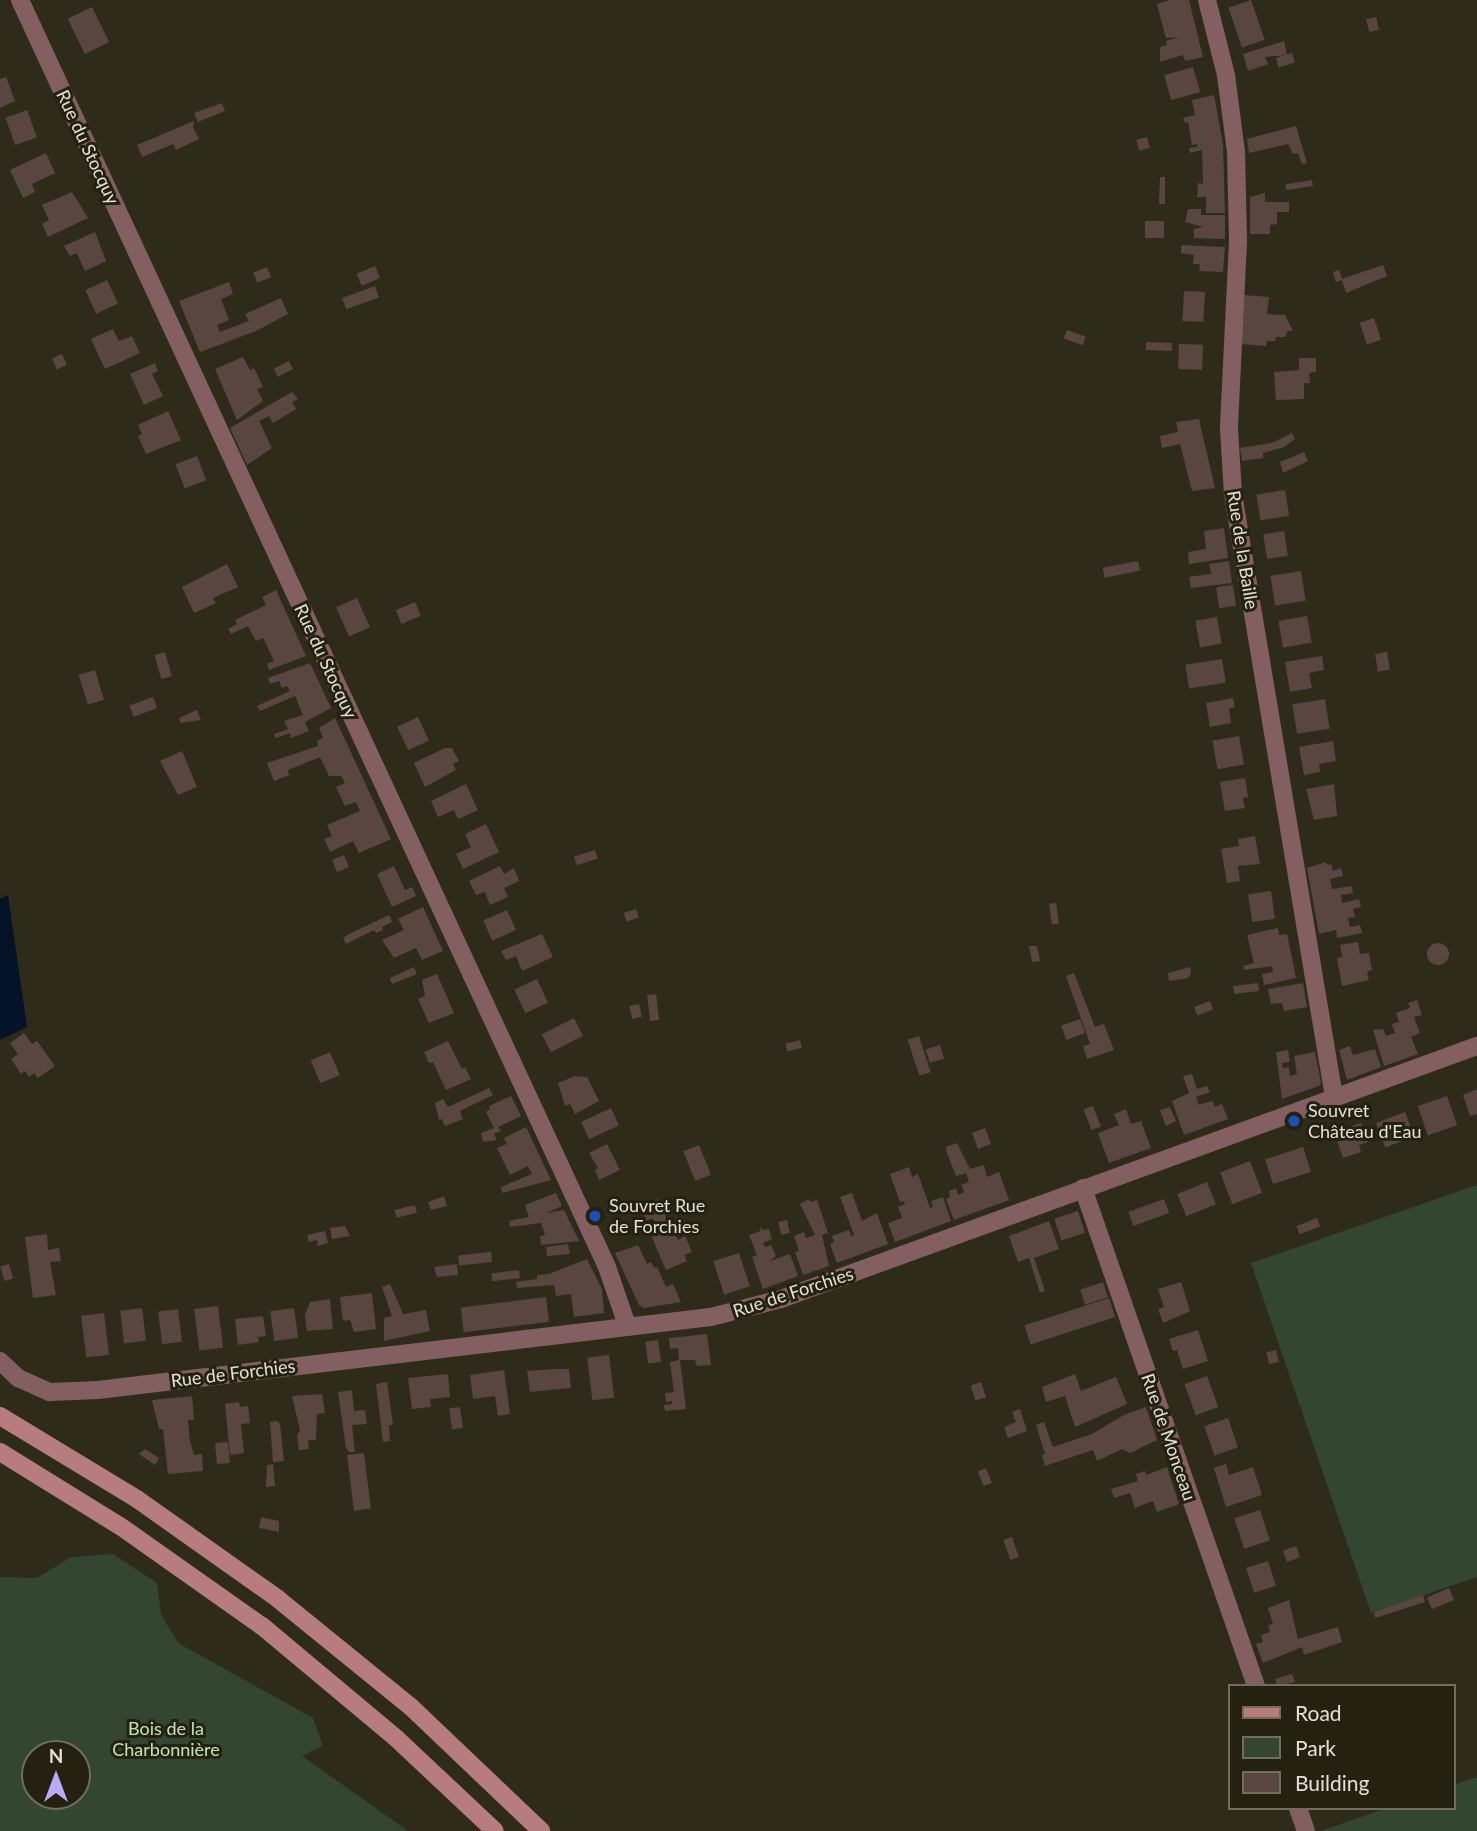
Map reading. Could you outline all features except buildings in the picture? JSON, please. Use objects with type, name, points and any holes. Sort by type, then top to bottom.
[{"type":"main road","points":[[0,1416],[137,1499],[278,1599],[411,1707],[541,1831]]},
{"type":"main road","points":[[0,1452],[120,1526],[262,1626],[397,1739],[495,1831]]},
{"type":"street","name":"Rue du Stocquy","points":[[20,0],[602,1257],[626,1325]]},
{"type":"street","name":"Rue de la Baille","points":[[1207,0],[1226,75],[1236,152],[1238,242],[1229,429],[1233,494],[1334,1097]]},
{"type":"street","name":"Rue de Forchies","points":[[0,1361],[18,1378],[50,1392],[98,1390],[626,1325],[711,1317],[780,1299],[1477,1046]]},
{"type":"street","name":"Rue de Monceau","points":[[1083,1188],[1255,1684]]},
{"type":"street","points":[[1299,1810],[1306,1831]]},
{"type":"green space","points":[[1477,1185],[1477,1577],[1371,1613],[1251,1263]]},
{"type":"green space","name":"Bois de la Charbonnière","points":[[113,1554],[157,1583],[161,1614],[178,1643],[313,1718],[323,1746],[302,1756],[408,1831],[0,1831],[0,1577],[37,1578],[71,1557]]},
{"type":"green space","points":[[1477,1777],[1477,1831],[1321,1831],[1381,1810],[1456,1810],[1456,1784]]},
{"type":"water","points":[[8,895],[27,1027],[0,1040],[0,899]]},
{"type":"place","name":"Souvret Château d'Eau","points":[[1294,1121]]},
{"type":"place","name":"Souvret Rue de Forchies","points":[[595,1216]]}]
